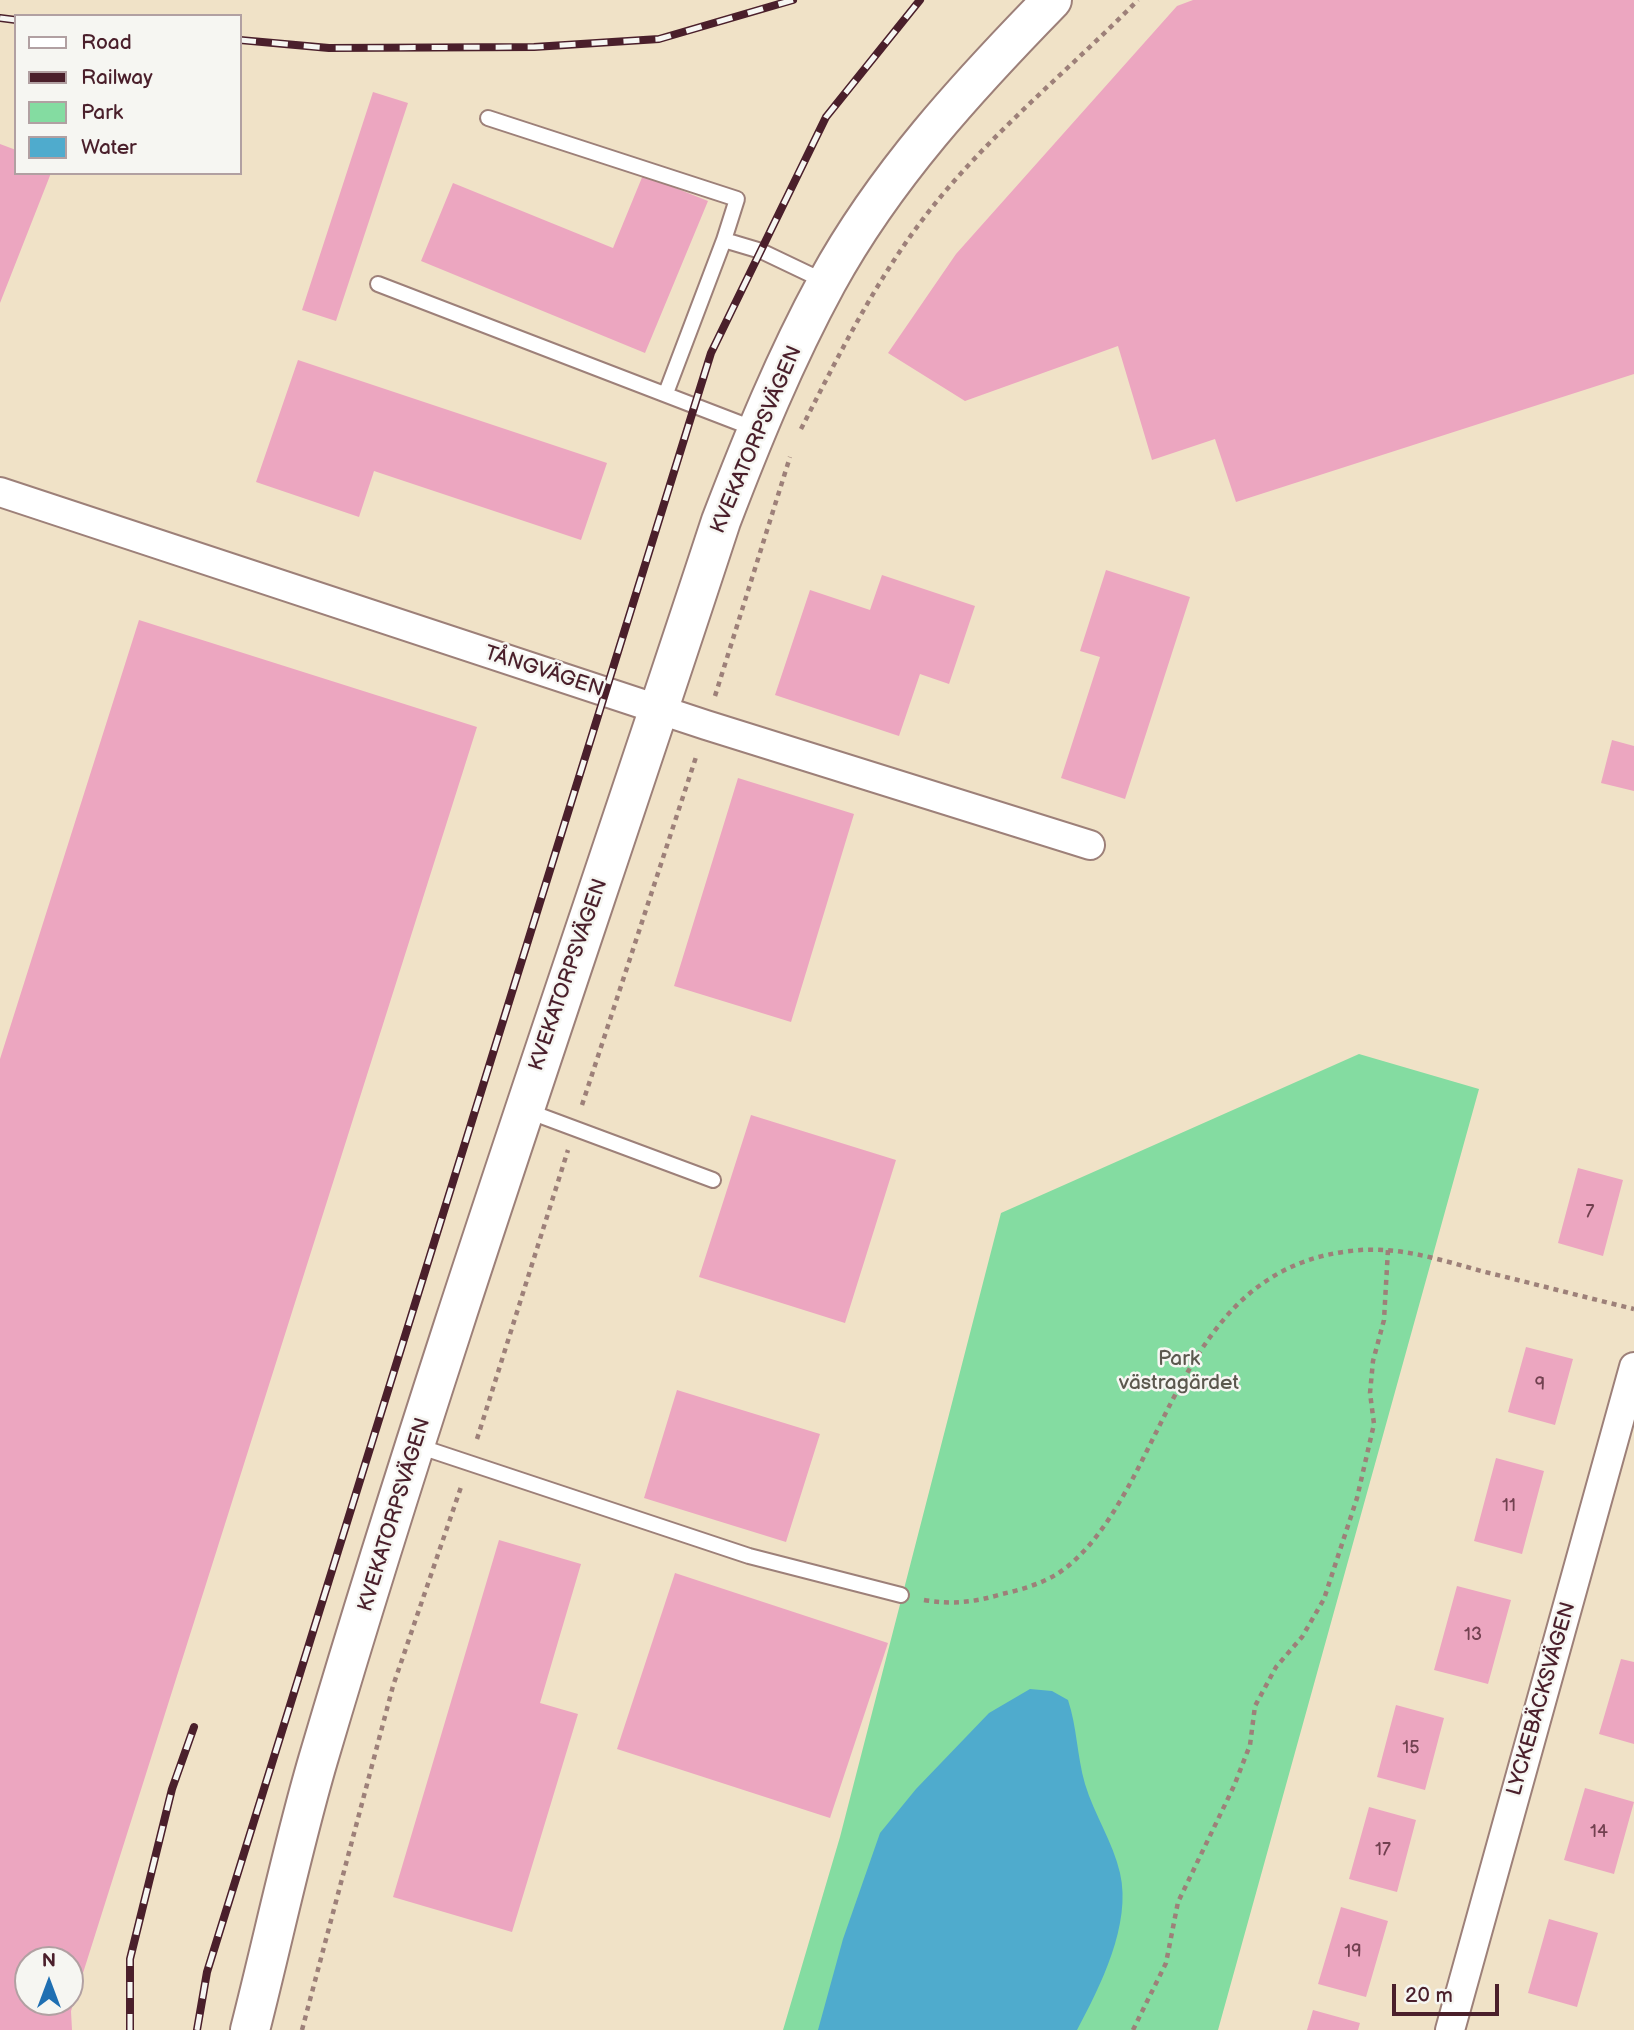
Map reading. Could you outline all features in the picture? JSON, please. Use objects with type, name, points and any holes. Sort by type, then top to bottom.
[{"type":"street","name":"KVEKATORPSVÄGEN","points":[[250,2030],[317,1763],[416,1445],[524,1110],[721,521],[757,430],[827,282],[861,226],[941,118],[1052,0]]},
{"type":"street","name":"TÅNGVÄGEN","points":[[0,492],[706,725],[1090,845]]},
{"type":"street","name":"LYCKEBÄCKSVÄGEN","points":[[1450,2030],[1634,1367]]},
{"type":"lane","points":[[488,118],[737,199],[666,393]]},
{"type":"lane","points":[[724,240],[761,251],[827,282]]},
{"type":"lane","points":[[378,284],[757,430]]},
{"type":"lane","points":[[524,1110],[713,1180]]},
{"type":"lane","points":[[416,1445],[749,1556],[901,1595]]},
{"type":"path","points":[[799,433],[874,292],[937,200],[1020,114],[1138,0]]},
{"type":"path","points":[[302,2030],[393,1686],[469,1461],[574,1128],[706,725],[793,445]]},
{"type":"path","points":[[901,1595],[927,1601],[966,1604],[1019,1590],[1057,1574],[1091,1542],[1117,1508],[1199,1350],[1233,1306],[1271,1275],[1311,1258],[1351,1251],[1388,1249],[1634,1310]]},
{"type":"path","points":[[1133,2030],[1166,1963],[1178,1902],[1234,1786],[1250,1745],[1255,1706],[1276,1667],[1302,1637],[1324,1599],[1357,1498],[1374,1424],[1370,1393],[1373,1361],[1384,1320],[1388,1249]]},
{"type":"green space","name":"Park västragärdet","points":[[1359,1054],[1479,1089],[1218,2030],[783,2030],[840,1837],[1001,1213]]},
{"type":"water","points":[[1030,1689],[1052,1691],[1068,1700],[1085,1784],[1113,1850],[1123,1893],[1122,1913],[1112,1954],[1077,2030],[818,2030],[843,1939],[880,1833],[916,1789],[989,1713]]},
{"type":"building","points":[[1193,0],[1634,0],[1634,374],[1236,502],[1215,439],[1152,460],[1118,346],[965,401],[888,353],[956,254],[1177,6]]},
{"type":"building","points":[[373,92],[408,103],[336,321],[302,310]]},
{"type":"building","points":[[0,144],[14,149],[14,175],[50,175],[0,303]]},
{"type":"building","points":[[643,175],[708,201],[645,353],[421,261],[453,183],[613,248]]},
{"type":"building","points":[[298,360],[607,463],[581,540],[374,471],[359,517],[256,482]]},
{"type":"building","points":[[1106,570],[1190,597],[1125,799],[1061,778],[1100,657],[1080,651]]},
{"type":"building","points":[[882,575],[975,606],[949,684],[920,674],[899,736],[775,695],[810,590],[870,610]]},
{"type":"building","points":[[139,620],[477,727],[84,1970],[84,1946],[14,1946],[14,2016],[71,2016],[72,2030],[0,2030],[0,1059]]},
{"type":"building","points":[[1612,740],[1634,746],[1634,791],[1601,783]]},
{"type":"building","points":[[738,778],[854,814],[791,1022],[674,986]]},
{"type":"building","points":[[751,1115],[896,1160],[845,1323],[699,1277]]},
{"type":"building","points":[[1578,1168],[1623,1180],[1603,1256],[1558,1243]]},
{"type":"building","points":[[1526,1347],[1573,1359],[1555,1425],[1508,1412]]},
{"type":"building","points":[[677,1390],[820,1434],[786,1542],[644,1498]]},
{"type":"building","points":[[1496,1458],[1544,1471],[1522,1554],[1474,1541]]},
{"type":"building","points":[[499,1540],[581,1564],[540,1703],[578,1714],[512,1932],[393,1897]]},
{"type":"building","points":[[675,1573],[888,1643],[830,1818],[617,1749]]},
{"type":"building","points":[[1457,1586],[1511,1600],[1488,1684],[1434,1670]]},
{"type":"building","points":[[1621,1659],[1634,1662],[1634,1744],[1599,1734]]},
{"type":"building","points":[[1396,1705],[1444,1718],[1425,1790],[1377,1777]]},
{"type":"building","points":[[1585,1788],[1634,1802],[1614,1874],[1564,1860]]},
{"type":"building","points":[[1369,1807],[1416,1820],[1397,1892],[1349,1879]]},
{"type":"building","points":[[1341,1907],[1388,1921],[1366,1997],[1318,1984]]},
{"type":"building","points":[[1549,1919],[1598,1933],[1577,2007],[1528,1993]]},
{"type":"building","points":[[1313,2010],[1360,2023],[1358,2030],[1307,2030]]},
{"type":"railway","points":[[242,40],[329,48],[534,47],[659,39],[793,0]]},
{"type":"railway","points":[[197,2030],[207,1972],[711,353],[826,117],[920,0]]},
{"type":"railway","points":[[0,18],[14,20]]},
{"type":"railway","points":[[130,2030],[130,1959],[172,1789],[194,1727]]}]
